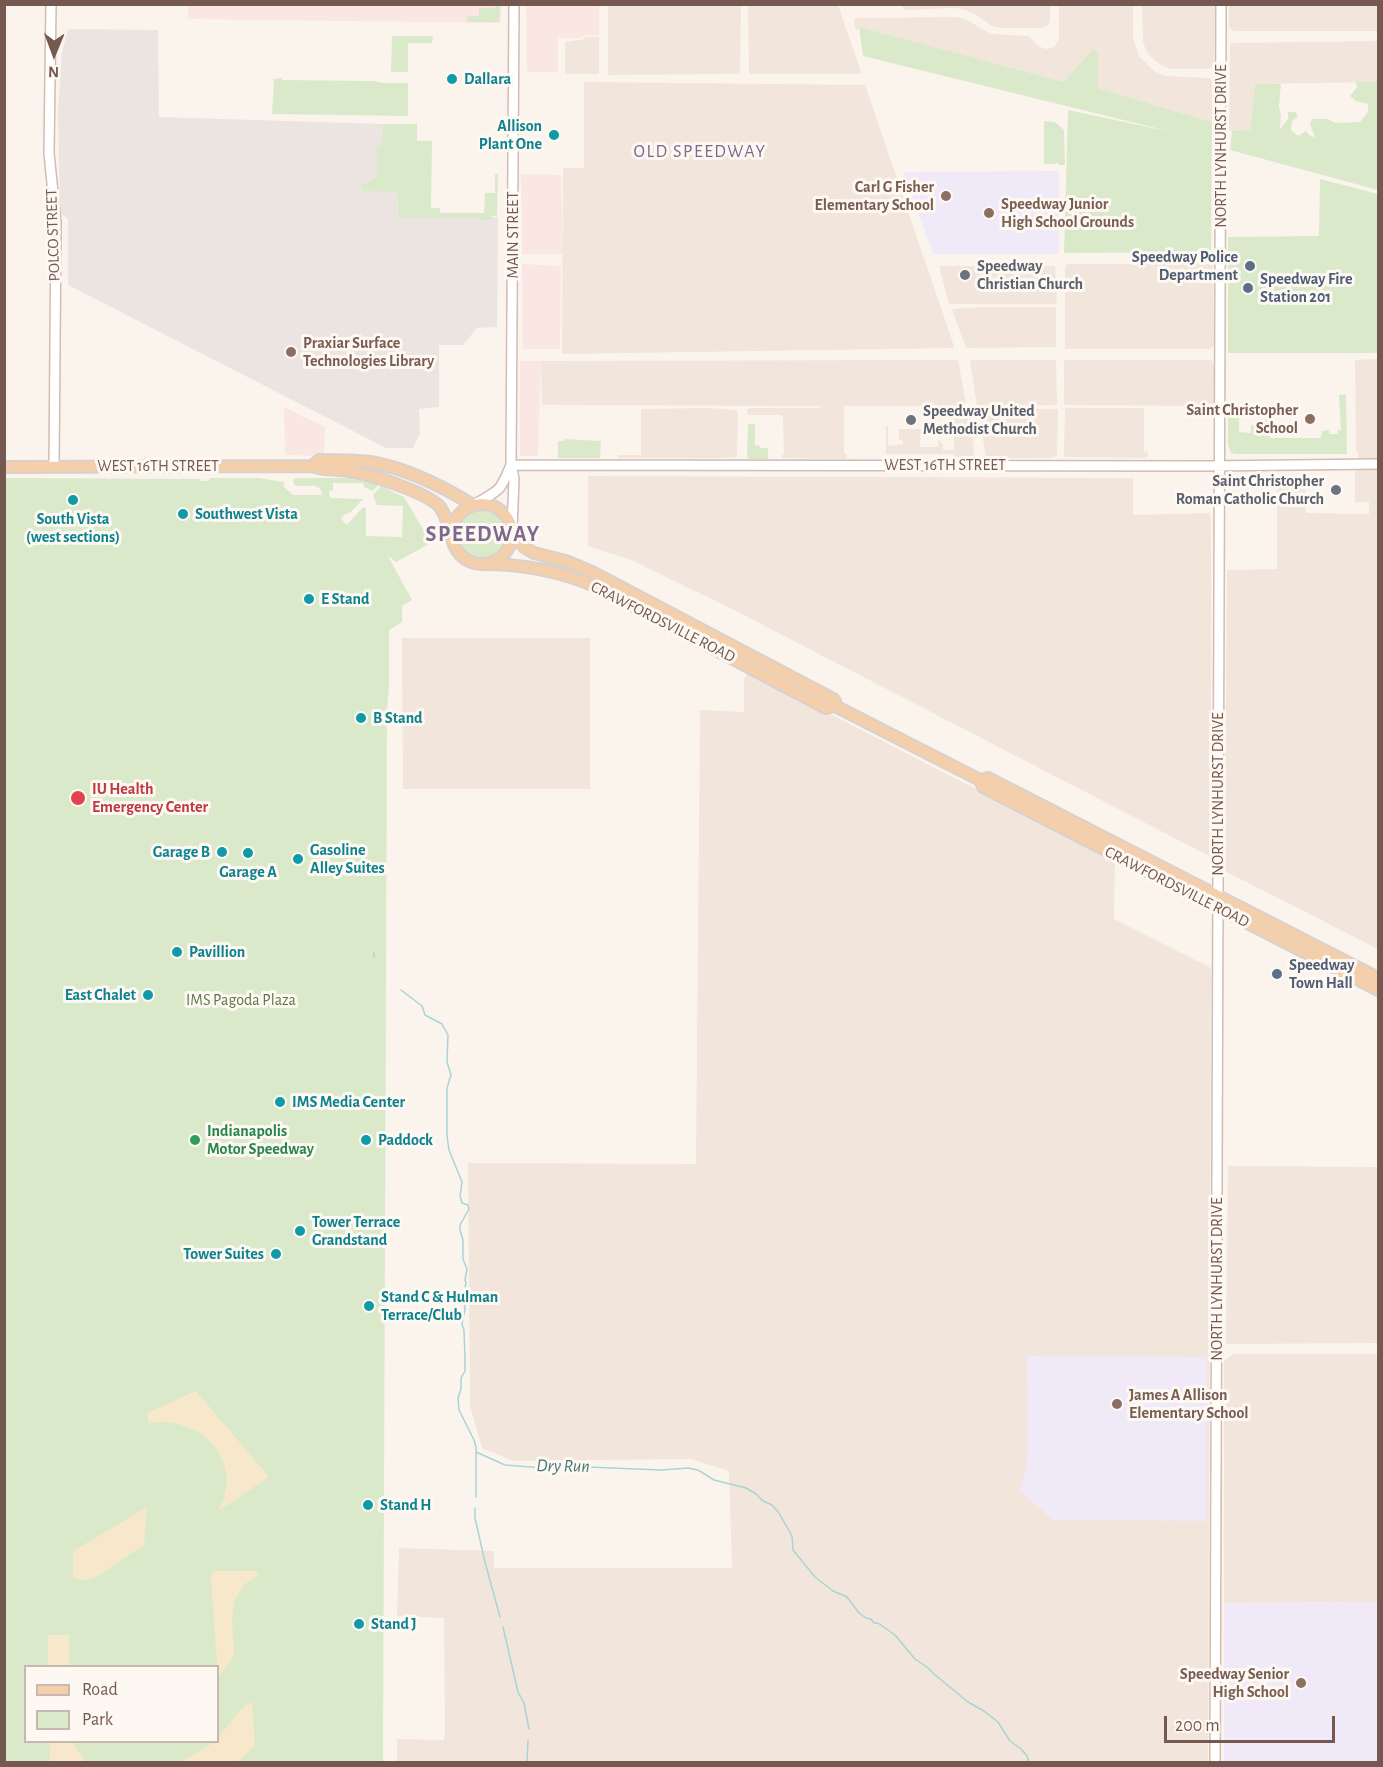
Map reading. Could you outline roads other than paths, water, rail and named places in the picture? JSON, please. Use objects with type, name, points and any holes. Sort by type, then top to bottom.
[{"type":"main road","name":"WEST 16TH STREET","points":[[312,466],[319,460],[361,461],[392,467],[421,478],[474,504]]},
{"type":"main road","name":"WEST 16TH STREET","points":[[4,466],[312,466],[319,469],[349,471],[376,477],[433,501],[443,512],[453,542]]},
{"type":"main road","points":[[474,504],[489,504],[507,516],[512,531],[509,547],[504,554],[494,561],[482,564],[462,557],[453,542],[452,529],[456,517],[462,511],[474,504]]},
{"type":"main road","name":"CRAWFORDSVILLE ROAD","points":[[512,531],[530,551],[566,561],[592,572],[832,699],[835,701],[835,706]]},
{"type":"main road","name":"CRAWFORDSVILLE ROAD","points":[[482,564],[539,568],[584,581],[826,708],[835,706],[980,780],[983,787],[1378,990]]},
{"type":"main road","name":"CRAWFORDSVILLE ROAD","points":[[980,780],[988,778],[1378,978]]},
{"type":"street","name":"POLCO STREET","points":[[51,4],[49,153],[56,223],[54,466]]},
{"type":"street","name":"MAIN STREET","points":[[512,531],[514,479],[511,465],[514,4]]},
{"type":"street","name":"NORTH LYNHURST DRIVE","points":[[1215,1762],[1221,4]]},
{"type":"street","name":"WEST 16TH STREET","points":[[511,465],[1220,466],[1378,464]]},
{"type":"street","name":"MAIN STREET","points":[[474,504],[494,495],[499,490],[511,465]]},
{"type":"waterway","name":"Dry Run","points":[[401,990],[422,1006],[425,1015],[442,1024],[448,1035],[447,1062],[451,1075],[447,1088],[447,1136],[449,1150],[462,1182],[460,1196],[462,1203],[468,1205],[469,1209],[460,1225],[463,1259],[467,1269],[462,1324],[465,1371],[461,1378],[458,1398],[459,1410],[476,1447],[476,1497]]},
{"type":"waterway","name":"Dry Run","points":[[476,1452],[505,1465],[544,1468],[662,1470],[688,1468],[698,1470],[714,1480],[746,1488],[772,1505],[779,1513],[792,1536],[793,1550],[815,1577],[833,1591],[847,1597],[859,1613],[895,1635],[915,1659],[968,1702],[998,1722],[1010,1741],[1021,1749],[1029,1762]]},
{"type":"waterway","points":[[475,1508],[475,1518],[485,1562],[500,1617]]},
{"type":"waterway","points":[[503,1627],[529,1729]]},
{"type":"waterway","points":[[527,1762],[528,1741]]},
{"type":"place","name":"Dallara","points":[[452,79]]},
{"type":"place","name":"Allison Plant One","points":[[554,135]]},
{"type":"place","name":"Carl G Fisher Elementary School","points":[[946,196]]},
{"type":"place","name":"Speedway Junior High School Grounds","points":[[989,213]]},
{"type":"place","name":"Speedway Police Department","points":[[1250,266]]},
{"type":"place","name":"Speedway Christian Church","points":[[965,275]]},
{"type":"place","name":"Speedway Fire Station 201","points":[[1248,288]]},
{"type":"place","name":"Praxiar Surface Technologies Library","points":[[291,352]]},
{"type":"place","name":"Saint Christopher School","points":[[1310,419]]},
{"type":"place","name":"Speedway United Methodist Church","points":[[911,420]]},
{"type":"place","name":"Saint Christopher Roman Catholic Church","points":[[1336,490]]},
{"type":"place","name":"South Vista (west sections)","points":[[73,500]]},
{"type":"place","name":"Southwest Vista","points":[[183,514]]},
{"type":"place","name":"E Stand","points":[[309,599]]},
{"type":"place","name":"B Stand","points":[[361,718]]},
{"type":"place","name":"IU Health Emergency Center","points":[[78,798]]},
{"type":"place","name":"Garage B","points":[[222,852]]},
{"type":"place","name":"Garage A","points":[[248,853]]},
{"type":"place","name":"Gasoline Alley Suites","points":[[298,859]]},
{"type":"place","name":"Pavillion","points":[[177,952]]},
{"type":"place","name":"Speedway Town Hall","points":[[1277,974]]},
{"type":"place","name":"East Chalet","points":[[148,995]]},
{"type":"place","name":"IMS Media Center","points":[[280,1102]]},
{"type":"place","name":"Indianapolis Motor Speedway","points":[[195,1140]]},
{"type":"place","name":"Paddock","points":[[366,1140]]},
{"type":"place","name":"Tower Terrace Grandstand","points":[[300,1231]]},
{"type":"place","name":"Tower Suites","points":[[276,1254]]},
{"type":"place","name":"Stand C & Hulman Terrace/Club","points":[[369,1306]]},
{"type":"place","name":"James A Allison Elementary School","points":[[1117,1404]]},
{"type":"place","name":"Stand H","points":[[368,1505]]},
{"type":"place","name":"Stand J","points":[[359,1624]]},
{"type":"place","name":"Speedway Senior High School","points":[[1301,1683]]},
{"type":"district","name":"OLD SPEEDWAY","points":[[700,152]]},
{"type":"district","name":"SPEEDWAY","points":[[483,534]]},
{"type":"park label","name":"IMS Pagoda Plaza","points":[[241,1000]]}]
